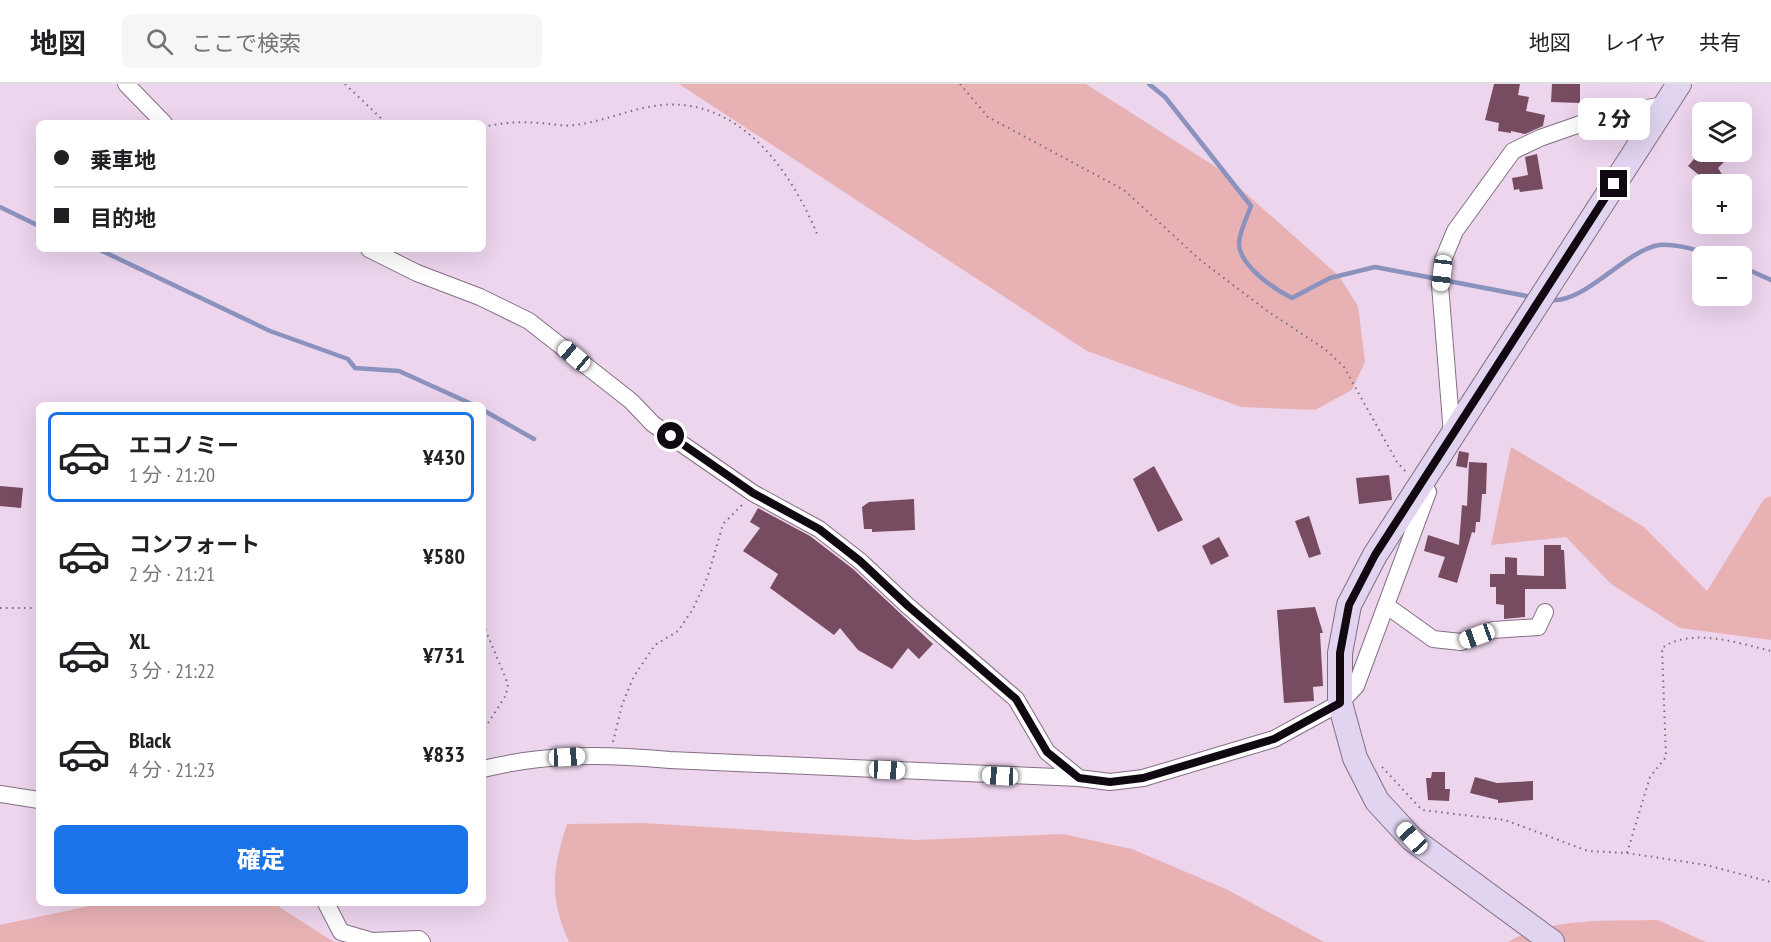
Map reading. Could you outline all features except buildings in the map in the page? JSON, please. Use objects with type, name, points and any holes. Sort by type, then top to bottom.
[{"type":"street","points":[[126,84],[161,120]]},
{"type":"street","points":[[1552,942],[1412,838],[1377,801],[1355,758],[1340,703],[1340,653],[1349,605],[1375,555],[1679,84]]},
{"type":"street","points":[[1452,434],[1440,285],[1443,260],[1455,231],[1513,151],[1540,138],[1606,115],[1664,105]]},
{"type":"street","points":[[375,252],[417,273],[480,297],[529,321],[631,401],[653,424],[753,493],[819,529],[860,561],[908,606],[1016,699],[1047,752],[1079,778]]},
{"type":"street","points":[[486,769],[524,759],[610,754],[670,760],[1079,778],[1110,782],[1154,775],[1274,739],[1340,703],[1356,686],[1428,492],[1419,485]]},
{"type":"street","points":[[1387,606],[1433,639],[1461,642],[1493,630],[1538,627],[1545,612]]},
{"type":"street","points":[[0,794],[36,800]]},
{"type":"street","points":[[328,906],[341,932],[372,941],[419,939],[422,942]]},
{"type":"path","points":[[345,84],[383,120]]},
{"type":"path","points":[[960,84],[988,117],[1124,190],[1199,259],[1266,310],[1326,350],[1344,367],[1397,462],[1419,485]]},
{"type":"path","points":[[486,127],[535,122],[570,126],[597,122],[656,106],[694,108],[722,116],[755,138],[781,168],[804,203],[817,234]]},
{"type":"path","points":[[610,754],[622,705],[634,676],[655,645],[678,631],[693,609],[708,576],[723,524],[753,493]]},
{"type":"path","points":[[0,608],[36,608]]},
{"type":"path","points":[[486,631],[508,684],[506,695],[486,726]]},
{"type":"path","points":[[1627,853],[1650,777],[1666,757],[1662,648],[1674,639],[1720,639],[1771,651]]},
{"type":"path","points":[[1355,758],[1370,754],[1422,810],[1505,820],[1588,851],[1627,853],[1706,865],[1771,882]]},
{"type":"shaded area","points":[[679,84],[1086,84],[1216,167],[1339,276],[1358,306],[1365,362],[1352,390],[1315,410],[1241,407],[1087,351]]},
{"type":"shaded area","points":[[1511,447],[1644,527],[1707,591],[1764,499],[1771,496],[1771,640],[1680,628],[1611,584],[1566,537],[1491,545]]},
{"type":"shaded area","points":[[643,823],[917,840],[1063,834],[1132,849],[1226,889],[1324,942],[569,942],[558,911],[555,883],[558,856],[567,824]]},
{"type":"shaded area","points":[[89,906],[278,906],[334,942],[0,942],[0,925]]},
{"type":"shaded area","points":[[1658,920],[1706,942],[1508,942],[1542,928],[1561,924]]},
{"type":"waterway","points":[[1149,84],[1165,97],[1251,206],[1239,242],[1244,259],[1258,275],[1292,298],[1330,278],[1375,267],[1532,297]]},
{"type":"waterway","points":[[0,207],[36,225]]},
{"type":"waterway","points":[[1549,300],[1562,299],[1576,294],[1646,249],[1666,245],[1692,250]]},
{"type":"waterway","points":[[104,252],[270,331],[348,359],[355,368],[399,371],[467,402]]},
{"type":"waterway","points":[[1752,271],[1771,280]]},
{"type":"waterway","points":[[486,412],[534,439]]},
{"type":"route","points":[[671,436],[753,493],[819,529],[860,561],[908,606],[1016,699],[1047,752],[1079,778],[1110,782],[1143,778],[1274,739],[1340,703],[1338,677],[1340,653],[1349,605],[1375,555],[1614,184]]}]
